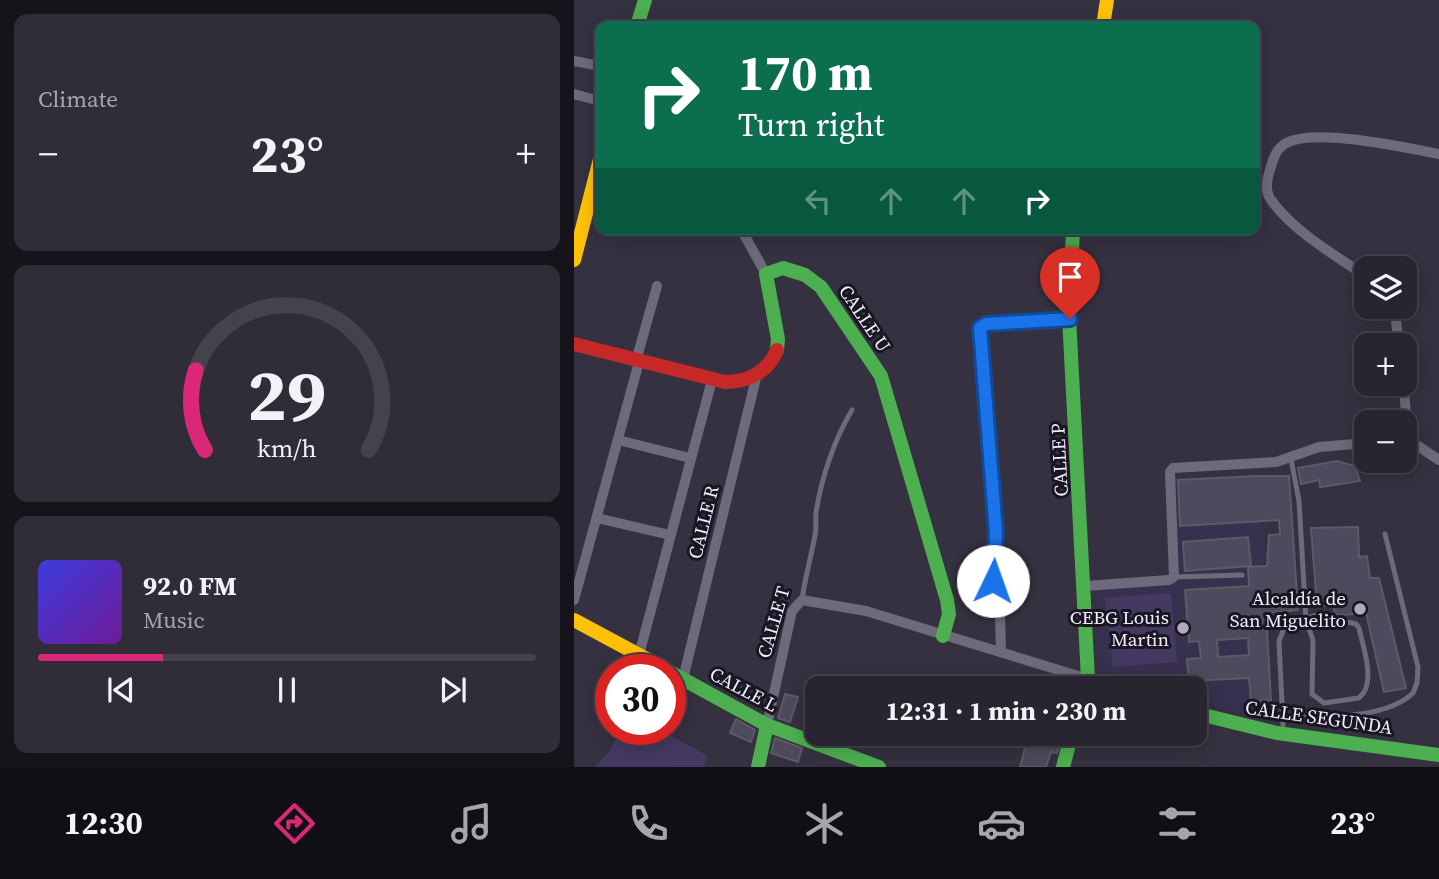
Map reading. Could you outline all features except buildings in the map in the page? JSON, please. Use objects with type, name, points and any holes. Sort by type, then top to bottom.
[{"type":"street","points":[[638,21],[645,0]]},
{"type":"street","points":[[1104,21],[1107,0]]},
{"type":"street","points":[[574,61],[595,65]]},
{"type":"street","points":[[574,94],[595,100]]},
{"type":"street","points":[[1354,268],[1292,223],[1269,198],[1267,185],[1276,153],[1283,144],[1305,138],[1340,138],[1439,154]]},
{"type":"street","points":[[574,260],[595,178]]},
{"type":"street","points":[[574,344],[712,380],[736,382],[757,374],[773,361],[778,344],[766,291],[766,274],[744,235]]},
{"type":"street","name":"CALLE P","points":[[1072,235],[1068,259],[1070,319],[1087,676]]},
{"type":"street","name":"CALLE U","points":[[766,274],[790,269],[805,275],[821,287],[881,376],[947,600],[948,614],[943,636]]},
{"type":"street","points":[[574,600],[657,286]]},
{"type":"street","points":[[1001,652],[1000,614],[993,581],[996,533],[980,328],[986,324],[1070,319]]},
{"type":"street","name":"CALLE R","points":[[679,654],[757,374]]},
{"type":"street","points":[[639,654],[712,380]]},
{"type":"street","points":[[618,440],[690,458]]},
{"type":"street","points":[[1084,586],[1169,580],[1174,577],[1172,468],[1291,459],[1319,447],[1354,444]]},
{"type":"street","points":[[1417,446],[1439,460]]},
{"type":"street","points":[[597,518],[670,535]]},
{"type":"street","points":[[802,600],[866,611],[1001,652],[1066,676]]},
{"type":"street","name":"CALLE T","points":[[758,767],[792,611],[802,600]]},
{"type":"street","name":"CALLE L","points":[[574,620],[637,654]]},
{"type":"street","name":"CALLE L","points":[[686,681],[767,725],[879,767]]},
{"type":"street","name":"CALLE SEGUNDA","points":[[1207,716],[1277,733],[1439,755]]},
{"type":"street","points":[[1063,767],[1069,746]]},
{"type":"lane","name":"CALLE T","points":[[802,600],[806,564],[815,535],[816,512],[838,433],[852,410]]},
{"type":"lane","points":[[1291,459],[1299,501],[1306,620],[1313,639],[1311,690],[1315,699],[1324,703],[1350,700],[1363,694],[1368,677],[1356,624],[1316,615],[1306,620],[1285,626],[1280,635],[1282,721],[1345,715],[1388,705],[1413,693],[1418,683],[1418,667],[1385,534]]},
{"type":"lane","points":[[1174,577],[1242,575]]},
{"type":"shaded area","name":"CEBG Louis Martin","points":[[1260,474],[1274,718],[1254,717],[1207,703],[1207,676],[1121,676],[1099,669],[1095,586],[1181,579],[1175,478]]},
{"type":"shaded area","points":[[1171,593],[1177,662],[1113,667],[1105,598]]},
{"type":"shaded area","points":[[686,744],[708,756],[704,767],[595,767],[613,745]]},
{"type":"traffic: fast","points":[[639,21],[645,0]]},
{"type":"traffic: fast","points":[[1073,235],[1069,317],[1088,676]]},
{"type":"traffic: fast","points":[[777,350],[778,339],[766,274],[783,268],[805,275],[821,287],[881,376],[947,600],[949,614],[943,636]]},
{"type":"traffic: fast","points":[[686,681],[767,725],[879,767]]},
{"type":"traffic: fast","points":[[1207,716],[1277,733],[1439,755]]},
{"type":"traffic: fast","points":[[758,767],[767,725]]},
{"type":"traffic: fast","points":[[1063,767],[1069,746]]},
{"type":"traffic: slow","points":[[1104,21],[1107,0]]},
{"type":"traffic: slow","points":[[574,260],[595,178]]},
{"type":"traffic: slow","points":[[574,620],[637,654]]},
{"type":"traffic: jam","points":[[574,344],[725,382],[749,378],[763,370],[777,350]]},
{"type":"place","name":"Alcaldía de San Miguelito","points":[[1360,609]]},
{"type":"place","name":"CEBG Louis Martin","points":[[1183,628]]},
{"type":"route","points":[[993,581],[996,533],[980,328],[986,324],[1070,319]]}]
